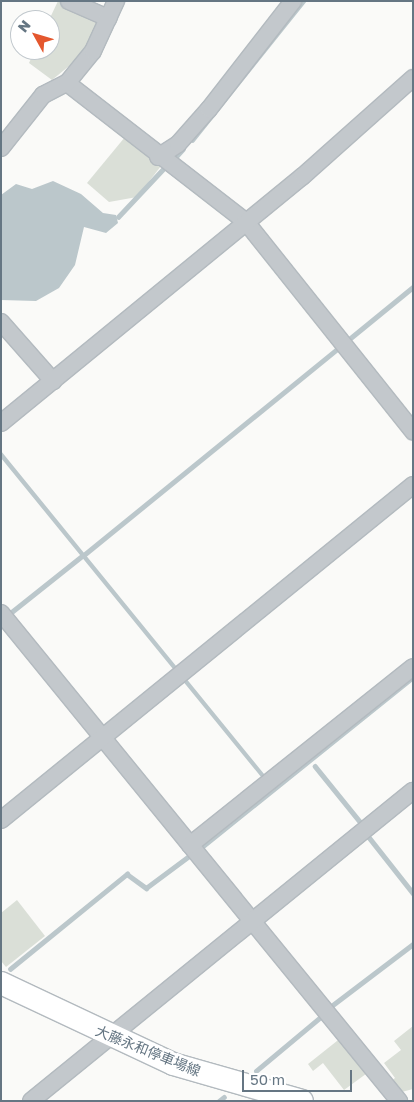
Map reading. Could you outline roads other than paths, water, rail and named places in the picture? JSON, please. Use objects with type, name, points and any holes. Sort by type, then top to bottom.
[{"type":"main road","name":"大藤永和停車場線","points":[[1,983],[108,1037],[173,1064],[302,1101]]},
{"type":"street","points":[[69,1],[108,18]]},
{"type":"street","points":[[1,148],[43,95],[67,83],[93,51],[116,1]]},
{"type":"street","points":[[158,157],[178,144],[209,109],[293,1]]},
{"type":"street","points":[[1,423],[246,222],[413,78]]},
{"type":"street","points":[[67,83],[158,157],[246,222],[413,431]]},
{"type":"street","points":[[1,322],[53,381]]},
{"type":"street","points":[[1,820],[103,739],[413,485]]},
{"type":"street","points":[[1,613],[399,1101]]},
{"type":"street","points":[[193,849],[268,782],[413,667]]},
{"type":"street","points":[[31,1101],[413,791]]},
{"type":"street","points":[[406,1101],[413,1095]]},
{"type":"waterway","points":[[192,140],[303,1]]},
{"type":"waterway","points":[[174,159],[183,149]]},
{"type":"waterway","points":[[118,217],[164,168]]},
{"type":"waterway","points":[[348,340],[413,287]]},
{"type":"waterway","points":[[85,554],[337,349]]},
{"type":"waterway","points":[[9,614],[82,556]]},
{"type":"waterway","points":[[315,766],[362,824]]},
{"type":"waterway","points":[[368,836],[413,893]]},
{"type":"waterway","points":[[10,969],[127,874],[146,888],[193,853]]},
{"type":"waterway","points":[[330,1007],[413,944]]},
{"type":"waterway","points":[[256,1071],[323,1015]]},
{"type":"waterway","points":[[219,1101],[224,1097]]}]
